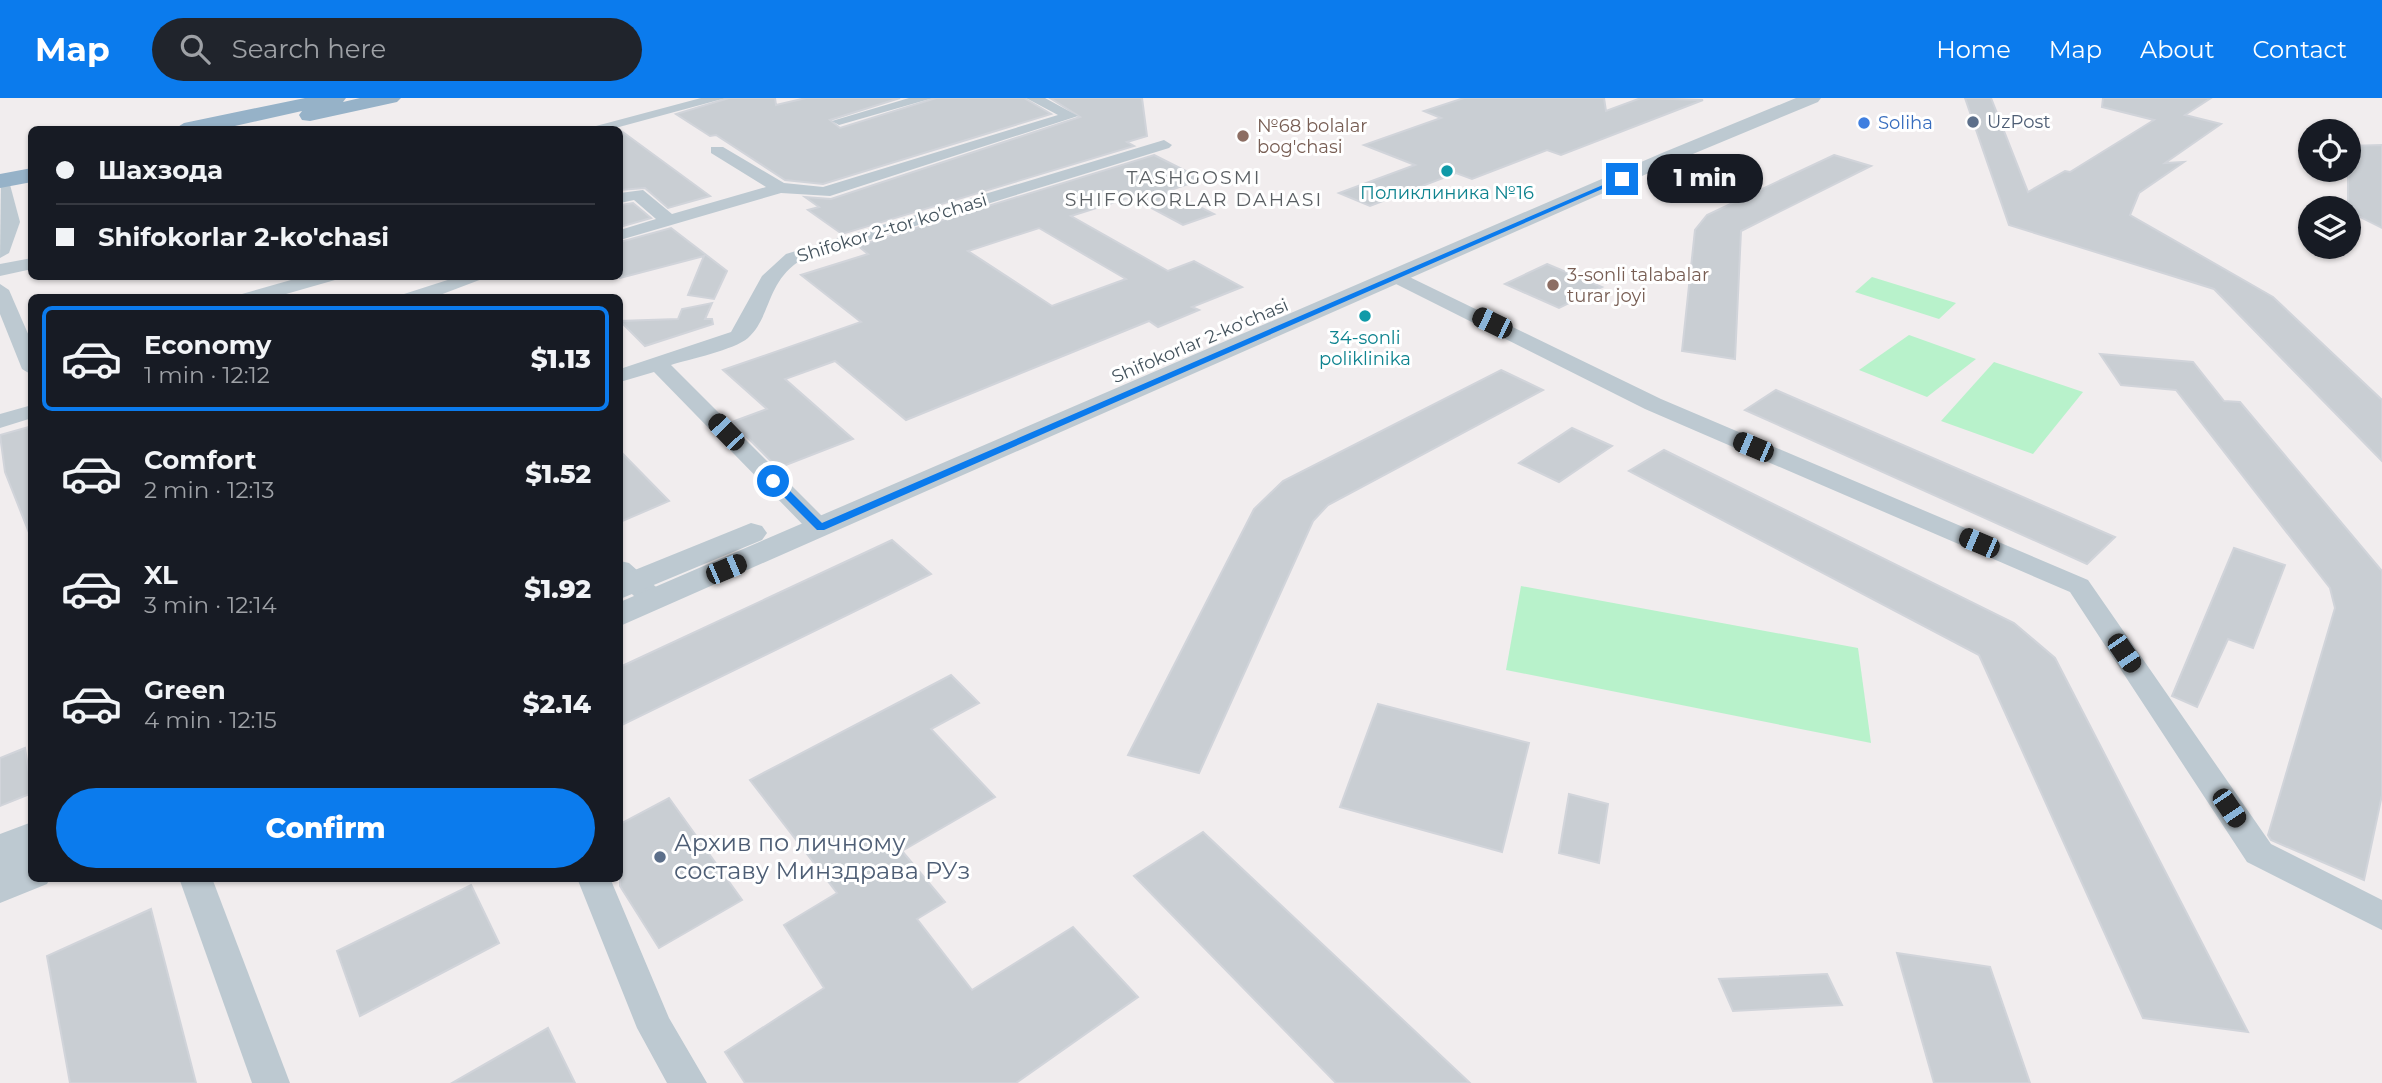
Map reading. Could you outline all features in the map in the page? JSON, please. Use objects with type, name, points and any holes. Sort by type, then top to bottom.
[{"type":"highway","points":[[203,126],[335,98]]},
{"type":"highway","points":[[261,126],[390,98]]},
{"type":"highway","points":[[0,177],[28,163]]},
{"type":"highway","points":[[0,177],[28,174]]},
{"type":"street","points":[[604,126],[719,98]]},
{"type":"street","points":[[839,121],[926,98]]},
{"type":"street","points":[[623,234],[780,188],[824,192],[1071,116],[1033,98]]},
{"type":"street","name":"Shifokorlar 2-ko'chasi","points":[[812,520],[1309,294],[1782,98]]},
{"type":"street","name":"Shifokorlar 2-ko'chasi","points":[[623,608],[632,585],[812,520],[1081,416],[1395,276],[1812,98]]},
{"type":"street","points":[[1052,107],[1076,100]]},
{"type":"street","name":"Shifokor 2-tor ko'chasi","points":[[623,375],[738,335],[744,329],[771,275],[779,265],[792,258],[1164,145]]},
{"type":"street","points":[[717,150],[780,188]]},
{"type":"street","points":[[0,177],[11,222],[0,253]]},
{"type":"street","points":[[623,182],[668,220]]},
{"type":"street","points":[[623,197],[637,194]]},
{"type":"street","points":[[0,270],[28,264]]},
{"type":"street","points":[[1395,276],[1653,404],[2079,586],[2259,853],[2382,916]]},
{"type":"street","points":[[263,294],[314,280]]},
{"type":"street","points":[[424,294],[468,280]]},
{"type":"street","points":[[0,290],[7,330],[28,359]]},
{"type":"street","points":[[657,363],[812,520]]},
{"type":"street","points":[[0,421],[28,412]]},
{"type":"street","points":[[0,852],[28,840]]},
{"type":"street","points":[[0,886],[28,874]]},
{"type":"street","points":[[196,882],[271,1083]]},
{"type":"street","points":[[595,882],[655,1028],[688,1083]]},
{"type":"green space","points":[[1872,277],[1956,303],[1939,319],[1855,292]]},
{"type":"green space","points":[[1909,335],[1976,359],[1927,397],[1859,370]]},
{"type":"green space","points":[[1994,362],[2083,392],[2033,454],[1941,421]]},
{"type":"green space","points":[[1521,586],[1858,648],[1871,743],[1506,670]]},
{"type":"building","points":[[729,98],[775,98],[776,105],[806,98],[900,98],[830,120],[840,128],[936,98],[1024,98],[1051,114],[823,184],[785,180],[716,135],[710,136],[676,114]]},
{"type":"building","points":[[1050,98],[1142,98],[1147,136],[1127,142],[1134,146],[842,234],[808,210],[819,207],[805,197],[831,199],[1080,117]]},
{"type":"building","points":[[1464,98],[1604,98],[1606,111],[1641,98],[1703,100],[1561,155],[1547,150],[1472,179],[1456,173],[1370,206],[1339,193],[1415,165],[1364,145],[1441,118],[1424,111]]},
{"type":"building","points":[[1965,98],[1991,98],[2028,192],[2065,171],[2070,172],[2154,120],[2102,107],[2103,98],[2211,98],[2185,115],[2221,124],[2165,163],[2184,162],[2139,193],[2130,215],[2273,297],[2382,400],[2382,461],[2214,289],[2009,225]]},
{"type":"building","points":[[623,132],[710,196],[668,208],[645,188],[623,190]]},
{"type":"building","points":[[2382,145],[2382,228],[2361,218],[2361,196],[2348,196],[2348,182],[2361,182],[2361,146]]},
{"type":"building","points":[[1154,155],[1202,179],[1168,191],[1214,214],[1183,225],[1131,197],[1071,216],[1168,271],[1194,261],[1242,287],[1192,307],[1199,310],[1158,327],[1149,321],[906,420],[835,361],[785,379],[853,439],[778,468],[732,422],[767,409],[723,370],[861,322],[801,275],[868,254],[858,246]],"holes":[[[1039,228],[1126,279],[1052,306],[968,251]]]},
{"type":"building","points":[[1834,155],[1871,166],[1741,231],[1735,359],[1682,351],[1695,230],[1707,215]]},
{"type":"building","points":[[633,203],[651,218],[623,226],[623,205]]},
{"type":"building","points":[[671,228],[727,271],[714,299],[688,295],[704,256],[623,277],[623,241]]},
{"type":"building","name":"3-sonli talabalar turar joyi","points":[[1547,264],[1602,287],[1559,308],[1505,284]]},
{"type":"building","points":[[712,303],[705,319],[712,319],[713,324],[645,346],[623,324],[623,321],[678,319],[682,309]]},
{"type":"building","points":[[2100,354],[2193,362],[2224,401],[2240,402],[2382,571],[2382,795],[2364,880],[2271,840],[2268,835],[2335,608],[2330,588],[2176,390],[2121,385]]},
{"type":"building","points":[[1501,370],[1543,390],[1328,505],[1313,521],[1199,773],[1128,755],[1254,509],[1283,481]]},
{"type":"building","points":[[1776,390],[2115,537],[2087,564],[1745,410]]},
{"type":"building","points":[[28,427],[28,530],[5,472],[0,435]]},
{"type":"building","points":[[1572,428],[1612,446],[1559,482],[1519,463]]},
{"type":"building","points":[[1664,450],[2014,623],[2055,658],[2248,1032],[2143,1018],[1979,655],[1629,471]]},
{"type":"building","points":[[623,454],[669,501],[623,521]]},
{"type":"building","points":[[892,540],[931,574],[623,725],[623,666]]},
{"type":"building","points":[[2234,548],[2285,565],[2253,648],[2228,639],[2197,707],[2172,696]]},
{"type":"building","points":[[951,675],[979,703],[931,729],[995,797],[902,851],[945,902],[917,919],[972,990],[1073,927],[1138,997],[1016,1083],[745,1083],[725,1052],[824,988],[784,925],[837,893],[750,780]]},
{"type":"building","points":[[1378,704],[1529,743],[1502,852],[1340,807]]},
{"type":"building","points":[[25,748],[28,795],[0,806],[0,758]]},
{"type":"building","points":[[1569,794],[1608,804],[1599,863],[1559,853]]},
{"type":"building","points":[[669,798],[742,900],[659,948],[620,886],[620,882],[623,882],[623,822]]},
{"type":"building","points":[[1203,832],[1470,1083],[1336,1083],[1134,876]]},
{"type":"building","points":[[471,885],[499,943],[360,1016],[337,951]]},
{"type":"building","points":[[151,909],[196,1083],[70,1083],[47,956]]},
{"type":"building","points":[[1897,953],[1990,967],[2030,1083],[1934,1083]]},
{"type":"building","points":[[1827,974],[1842,1005],[1733,1011],[1719,979]]},
{"type":"building","points":[[548,1028],[575,1083],[452,1083]]},
{"type":"place","name":"UzPost","points":[[1973,122]]},
{"type":"place","name":"Soliha","points":[[1864,123]]},
{"type":"place","name":"№68 bolalar bog'chasi","points":[[1243,136]]},
{"type":"place","name":"Поликлиника №16","points":[[1447,171]]},
{"type":"place","name":"3-sonli talabalar turar joyi","points":[[1553,285]]},
{"type":"place","name":"34-sonli poliklinika","points":[[1365,316]]},
{"type":"place","name":"Архив по личному составу Минздрава РУз","points":[[660,857]]},
{"type":"district","name":"TASHGOSMI SHIFOKORLAR DAHASI","points":[[1194,188]]},
{"type":"route","points":[[773,481],[820,528],[1622,179]]}]
